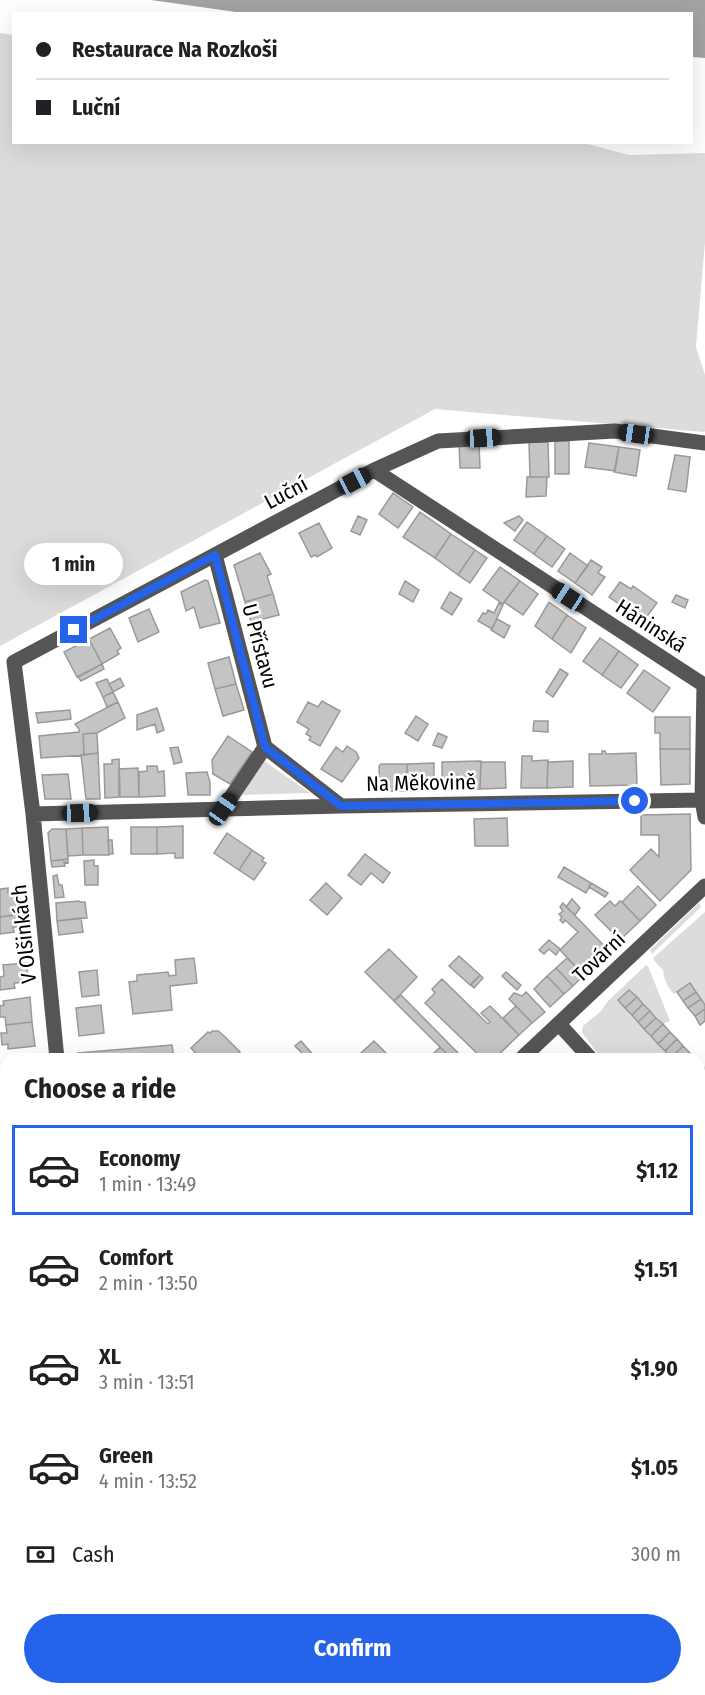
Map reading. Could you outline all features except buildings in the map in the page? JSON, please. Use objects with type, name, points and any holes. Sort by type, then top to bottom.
[{"type":"street","name":"Luční","points":[[14,662],[374,470],[438,441],[615,431],[705,443]]},
{"type":"street","name":"Háninská","points":[[374,470],[704,685],[702,800],[705,817]]},
{"type":"street","name":"U Přístavu","points":[[215,555],[265,747]]},
{"type":"street","name":"V Olšinkách","points":[[14,662],[33,814],[56,1053]]},
{"type":"street","points":[[223,809],[265,747],[341,806]]},
{"type":"street","name":"Na Měkovině","points":[[33,814],[702,800]]},
{"type":"street","name":"Tovární","points":[[528,1053],[705,886]]},
{"type":"street","points":[[559,1024],[586,1053]]},
{"type":"shaded area","points":[[151,0],[705,0],[705,58],[693,57],[693,12],[236,12]]},
{"type":"shaded area","points":[[0,33],[12,35],[12,144],[588,144],[629,155],[705,153],[705,242],[696,347],[705,375],[704,432],[435,409],[0,646]]},
{"type":"shaded area","points":[[263,760],[310,793],[238,795]]},
{"type":"shaded area","points":[[699,903],[701,907],[652,954],[650,950]]},
{"type":"shaded area","points":[[705,912],[705,1005],[690,983],[674,994],[666,983],[663,970],[653,958]]},
{"type":"shaded area","points":[[646,965],[648,966],[670,1021],[663,1024],[630,990],[619,1000],[667,1053],[597,1053],[582,1030],[583,1026],[600,1012],[609,1000]]},
{"type":"route","points":[[74,630],[215,555],[265,747],[341,806],[635,801]]}]
